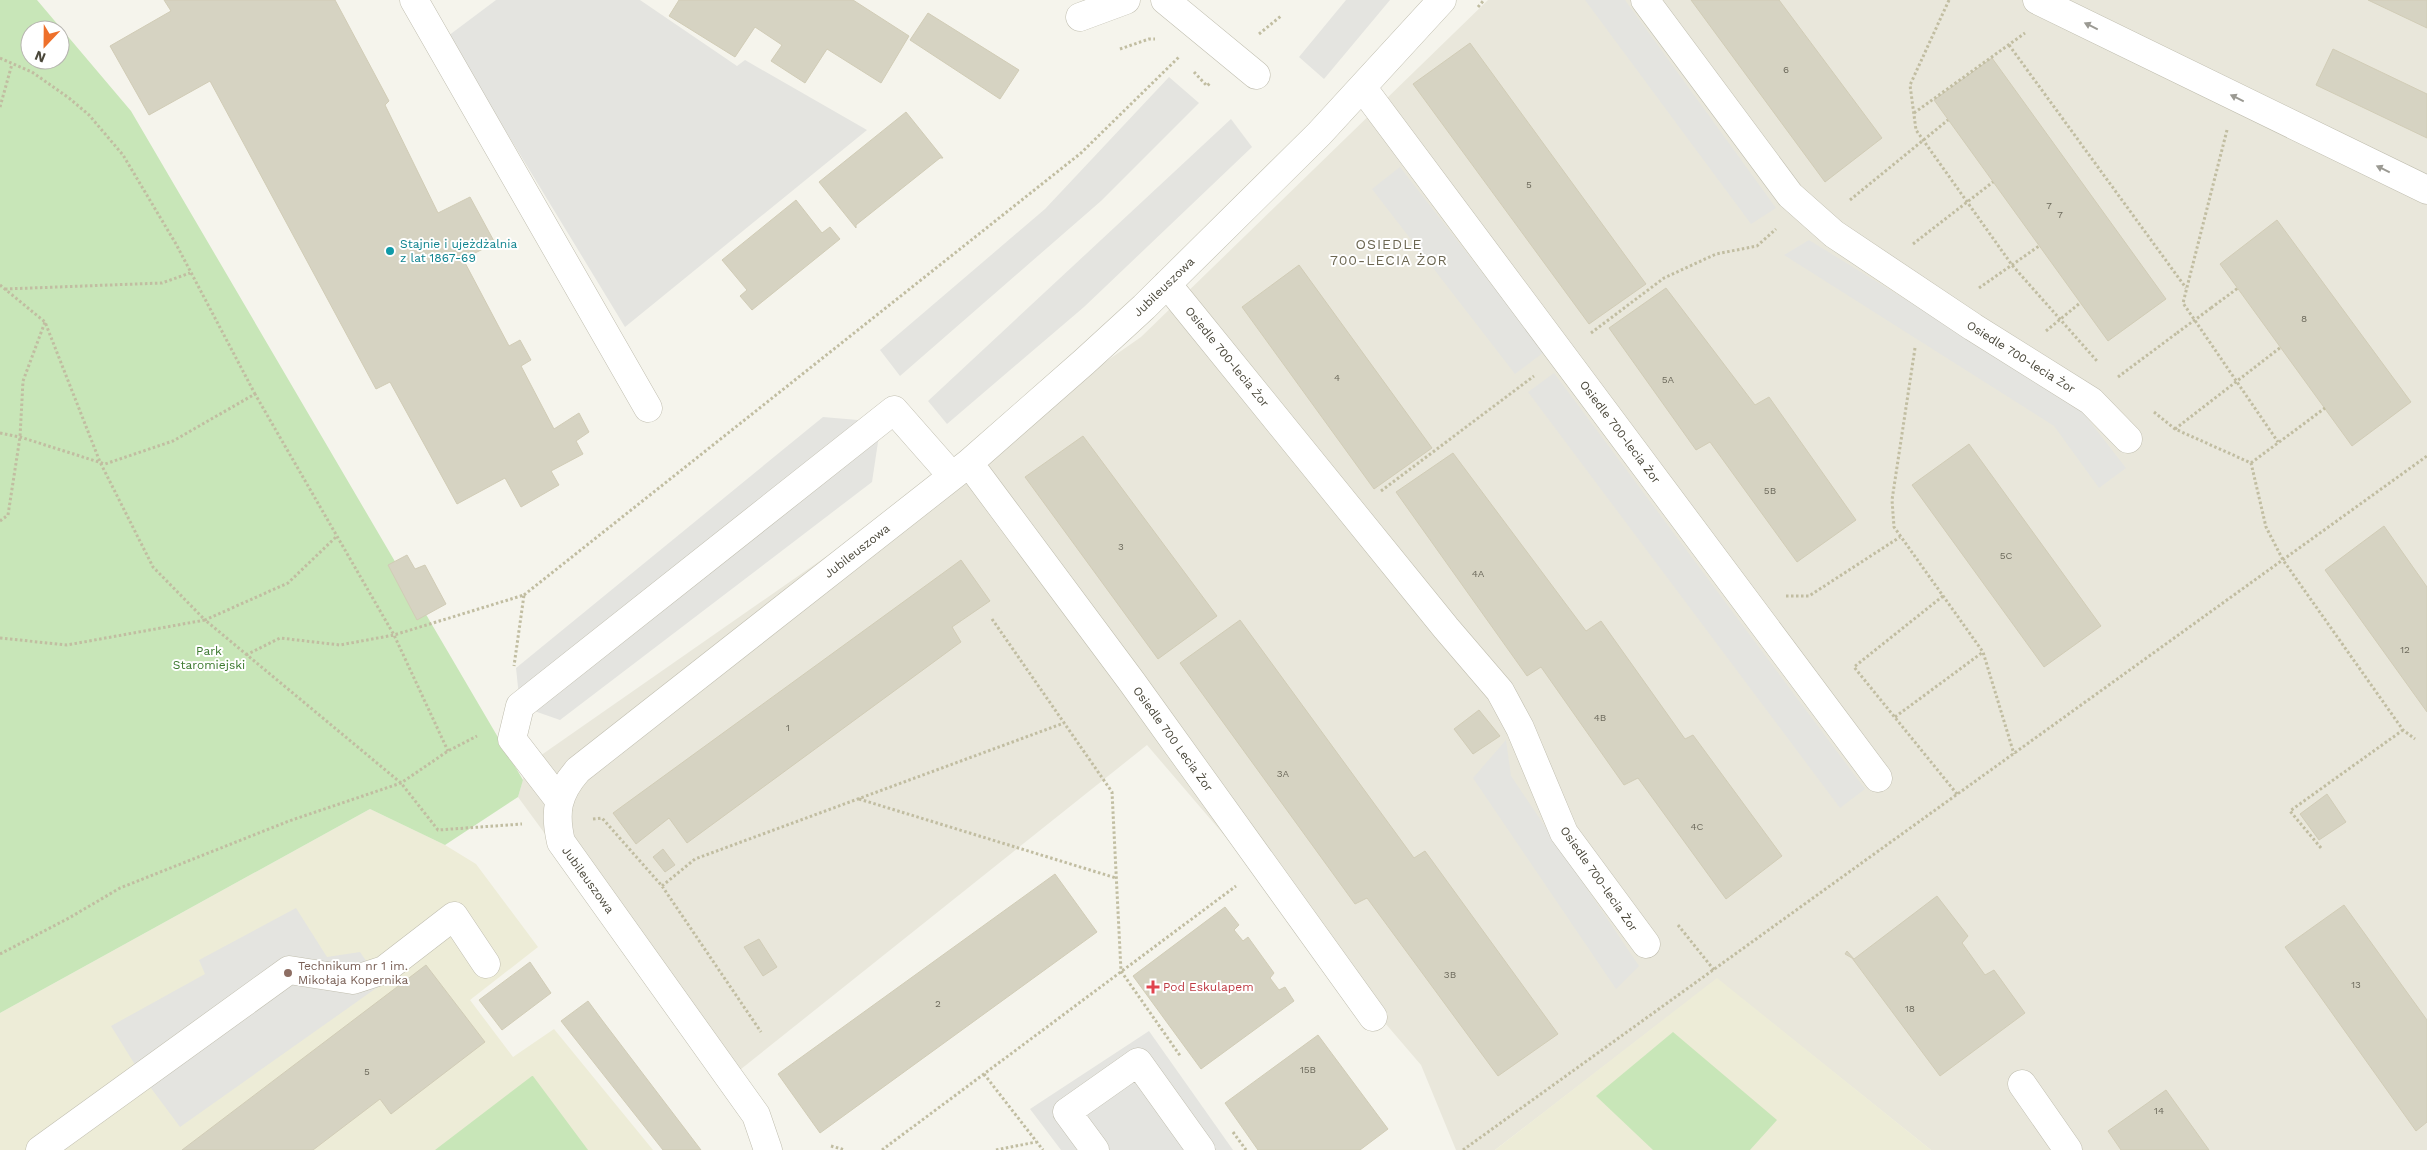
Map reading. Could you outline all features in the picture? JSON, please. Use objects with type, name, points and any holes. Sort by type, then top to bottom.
[{"type":"street","points":[[414,0],[648,408]]},
{"type":"street","points":[[1080,18],[1126,0]]},
{"type":"street","points":[[1165,0],[1256,75]]},
{"type":"street","name":"Jubileuszowa","points":[[768,1150],[756,1115],[561,842],[558,811],[567,783],[578,770],[960,469],[1084,362],[1167,284],[1319,134],[1442,0]]},
{"type":"street","name":"Osiedle 700-lecia Żor","points":[[1645,0],[1790,195],[1834,234],[1948,310],[2091,401],[2128,440]]},
{"type":"street","points":[[2037,0],[2427,190]]},
{"type":"street","name":"Osiedle 700-lecia Żor","points":[[1362,87],[1878,778]]},
{"type":"street","name":"Osiedle 700-lecia Żor","points":[[1167,284],[1446,628],[1500,691],[1520,728],[1564,833],[1646,944]]},
{"type":"street","name":"Osiedle 700 Lecia Żor","points":[[558,811],[512,739],[520,706],[894,410],[960,469],[1132,682],[1373,1017]]},
{"type":"street","points":[[40,1150],[289,970],[353,980],[384,970],[454,916],[486,964]]},
{"type":"street","points":[[1095,1150],[1067,1112],[1138,1062],[1201,1150]]},
{"type":"street","points":[[2022,1084],[2068,1150]]},
{"type":"path","points":[[1949,0],[1910,85],[1916,130],[2012,265],[2102,367]]},
{"type":"path","points":[[1914,113],[2030,28]]},
{"type":"path","points":[[1120,49],[1149,39],[1162,40]]},
{"type":"path","points":[[2009,45],[2187,288]]},
{"type":"path","points":[[1173,51],[1184,62]]},
{"type":"path","points":[[246,655],[280,638],[340,645],[394,635],[524,595],[1081,153],[1178,56]]},
{"type":"path","points":[[0,58],[32,72],[69,98],[89,115],[118,148],[190,273],[255,394],[394,635],[448,751]]},
{"type":"path","points":[[0,107],[12,64]]},
{"type":"path","points":[[1190,68],[1207,86],[1212,81]]},
{"type":"path","points":[[1844,202],[1851,200],[1948,120]]},
{"type":"path","points":[[2229,120],[2183,304],[2278,442]]},
{"type":"path","points":[[1883,267],[1993,182]]},
{"type":"path","points":[[1352,512],[1664,278],[1716,254],[1757,246],[1779,227]]},
{"type":"path","points":[[1948,310],[2039,246]]},
{"type":"path","points":[[6,289],[162,283],[190,273]]},
{"type":"path","points":[[0,285],[45,322],[100,462],[153,567],[205,620],[401,783],[438,830],[558,811],[602,818],[662,886],[761,1032]]},
{"type":"path","points":[[2123,386],[2115,379],[2238,288]]},
{"type":"path","points":[[2016,354],[2080,303]]},
{"type":"path","points":[[0,521],[8,515],[20,437],[23,381],[45,322]]},
{"type":"path","points":[[2175,429],[2281,347]]},
{"type":"path","points":[[1916,348],[1892,500],[1894,528],[1983,652],[2014,754]]},
{"type":"path","points":[[0,433],[20,437],[104,464],[173,441],[255,394]]},
{"type":"path","points":[[2251,463],[2325,408]]},
{"type":"path","points":[[2153,410],[2175,429],[2251,463]]},
{"type":"path","points":[[1463,1150],[2427,456]]},
{"type":"path","points":[[2251,463],[2266,527],[2283,560],[2403,730],[2415,739]]},
{"type":"path","points":[[0,638],[67,646],[205,620],[288,583],[337,536]]},
{"type":"path","points":[[514,672],[524,595]]},
{"type":"path","points":[[1943,596],[1854,667],[1958,794]]},
{"type":"path","points":[[992,619],[1112,792],[1121,971],[1184,1060]]},
{"type":"path","points":[[1894,717],[1983,652]]},
{"type":"path","points":[[662,886],[694,859],[1064,723]]},
{"type":"path","points":[[2321,848],[2290,811],[2403,730]]},
{"type":"path","points":[[0,954],[69,918],[120,888],[289,821],[401,783],[448,751],[482,733]]},
{"type":"path","points":[[858,799],[1116,878]]},
{"type":"path","points":[[882,1150],[1263,865]]},
{"type":"path","points":[[984,1074],[1043,1150]]},
{"type":"path","points":[[1229,1126],[1246,1150]]},
{"type":"path","points":[[996,1150],[1036,1142]]},
{"type":"path","points":[[831,1146],[845,1150]]},
{"type":"shaded area","points":[[496,0],[640,0],[737,66],[745,60],[867,130],[625,327],[448,36]]},
{"type":"shaded area","points":[[1346,0],[1390,0],[1324,79],[1299,57]]},
{"type":"shaded area","points":[[1488,0],[2427,0],[2427,1150],[1931,1150],[1717,979],[1495,1150],[1456,1150],[1421,1065],[1147,745],[726,1081],[518,797],[527,765],[1141,337]]},
{"type":"shaded area","points":[[1585,0],[1625,0],[1776,208],[1751,224]]},
{"type":"shaded area","points":[[1169,77],[1199,103],[1101,201],[900,376],[880,350],[1045,209]]},
{"type":"shaded area","points":[[1231,119],[1252,147],[1084,307],[947,424],[928,401]]},
{"type":"shaded area","points":[[1400,167],[1544,352],[1515,374],[1372,189]]},
{"type":"shaded area","points":[[1809,240],[2077,405],[2126,468],[2099,488],[2054,426],[1784,255]]},
{"type":"shaded area","points":[[1554,373],[1865,789],[1840,808],[1528,392]]},
{"type":"shaded area","points":[[823,417],[881,422],[872,482],[560,720],[520,706],[516,668]]},
{"type":"shaded area","points":[[1506,740],[1511,776],[1639,966],[1616,989],[1473,778]]},
{"type":"shaded area","name":"Technikum nr 1 im. Mikołaja Kopernika","points":[[370,809],[445,845],[476,864],[538,947],[470,1000],[513,1057],[554,1029],[653,1150],[0,1150],[0,1013]]},
{"type":"shaded area","points":[[296,908],[327,957],[360,952],[382,984],[180,1127],[142,1076],[111,1026],[205,974],[199,960]]},
{"type":"shaded area","points":[[1717,978],[1931,1150],[1495,1150]]},
{"type":"shaded area","points":[[1149,1031],[1233,1150],[1061,1150],[1030,1109]]},
{"type":"green space","name":"Park Staromiejski","points":[[0,0],[37,0],[54,20],[20,20],[20,70],[70,70],[70,39],[131,111],[523,780],[518,797],[445,845],[370,809],[0,1013]]},
{"type":"green space","points":[[1673,1032],[1777,1120],[1750,1150],[1653,1150],[1596,1096]]},
{"type":"green space","points":[[532,1076],[588,1150],[435,1150]]},
{"type":"building","name":"Stajnie i ujeżdżalnia z lat 1867-69","points":[[164,0],[335,0],[389,101],[385,105],[438,213],[470,197],[495,243],[463,259],[509,346],[520,340],[531,360],[521,366],[554,429],[579,413],[589,432],[576,441],[583,454],[551,471],[559,485],[521,507],[505,478],[457,504],[390,382],[376,389],[210,81],[149,115],[110,46],[171,11]]},
{"type":"building","points":[[679,0],[853,0],[909,36],[881,83],[827,49],[805,83],[771,61],[782,45],[755,27],[735,57],[669,16]]},
{"type":"building","points":[[1691,0],[1779,0],[1882,138],[1825,182]]},
{"type":"building","points":[[2368,0],[2427,0],[2427,28]]},
{"type":"building","points":[[928,13],[1019,70],[1000,99],[910,40]]},
{"type":"building","points":[[1470,43],[1646,284],[1589,324],[1413,84]]},
{"type":"building","points":[[2333,49],[2427,94],[2427,138],[2316,85]]},
{"type":"building","points":[[1992,58],[2166,299],[2108,341],[1934,100]]},
{"type":"building","points":[[906,112],[943,158],[940,158],[856,225],[856,228],[819,182]]},
{"type":"building","points":[[796,200],[822,233],[830,227],[840,239],[752,310],[740,296],[747,290],[722,260]]},
{"type":"building","points":[[2277,220],[2411,402],[2352,446],[2220,264]]},
{"type":"building","points":[[1299,265],[1432,448],[1374,489],[1242,307]]},
{"type":"building","points":[[1666,288],[1755,405],[1769,397],[1856,520],[1797,562],[1710,442],[1696,450],[1609,328]]},
{"type":"building","points":[[1083,436],[1217,616],[1158,659],[1025,477]]},
{"type":"building","points":[[1969,444],[2101,626],[2044,667],[1912,485]]},
{"type":"building","points":[[1453,453],[1586,631],[1601,621],[1685,739],[1693,735],[1782,856],[1726,899],[1638,778],[1624,785],[1541,667],[1527,676],[1396,492]]},
{"type":"building","points":[[2384,526],[2427,587],[2427,712],[2325,570]]},
{"type":"building","points":[[407,555],[415,569],[425,565],[446,604],[417,620],[388,565]]},
{"type":"building","points":[[961,560],[990,601],[952,627],[961,642],[687,843],[669,818],[636,844],[613,813]]},
{"type":"building","points":[[1240,620],[1414,858],[1425,851],[1558,1034],[1498,1076],[1367,898],[1355,904],[1180,663]]},
{"type":"building","points":[[1479,710],[1500,736],[1473,754],[1454,729]]},
{"type":"building","points":[[2327,794],[2346,822],[2319,840],[2300,814]]},
{"type":"building","points":[[663,849],[675,865],[665,872],[653,857]]},
{"type":"building","points":[[1055,874],[1097,932],[820,1133],[778,1074]]},
{"type":"building","points":[[1937,896],[1968,936],[1962,943],[1985,975],[1994,970],[2025,1013],[1940,1076],[1852,958],[1845,954],[1847,951],[1854,959]]},
{"type":"building","points":[[2344,905],[2427,1020],[2427,1122],[2416,1131],[2285,947]]},
{"type":"building","points":[[1225,907],[1239,925],[1234,930],[1243,941],[1248,937],[1274,973],[1270,978],[1279,990],[1285,987],[1294,1001],[1201,1069],[1133,976]]},
{"type":"building","points":[[759,939],[777,967],[763,976],[744,947]]},
{"type":"building","points":[[530,962],[551,993],[502,1030],[479,1000]]},
{"type":"building","points":[[426,965],[485,1042],[391,1114],[380,1099],[313,1150],[182,1150]]},
{"type":"building","points":[[588,1001],[701,1150],[663,1150],[561,1021]]},
{"type":"building","points":[[1318,1035],[1388,1129],[1360,1150],[1258,1150],[1225,1103]]},
{"type":"building","points":[[2166,1090],[2209,1150],[2121,1150],[2108,1131]]},
{"type":"place","name":"Stajnie i ujeżdżalnia z lat 1867-69","points":[[390,251]]},
{"type":"place","name":"Technikum nr 1 im. Mikołaja Kopernika","points":[[288,973]]},
{"type":"place","name":"Pod Eskulapem","points":[[1153,987]]},
{"type":"district","name":"OSIEDLE 700-LECIA ŻOR","points":[[1389,252]]}]
